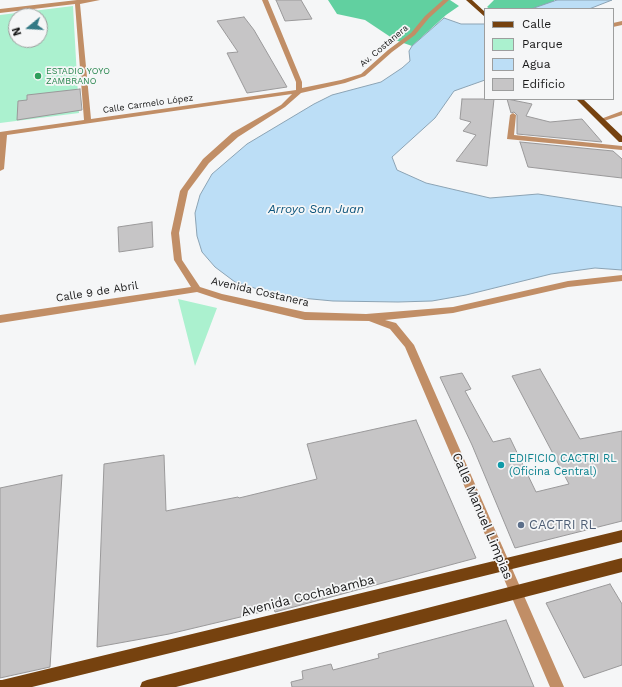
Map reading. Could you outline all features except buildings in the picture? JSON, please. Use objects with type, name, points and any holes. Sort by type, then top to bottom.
[{"type":"main road","points":[[468,0],[484,14]]},
{"type":"main road","points":[[580,100],[622,140]]},
{"type":"main road","name":"Avenida Cochabamba","points":[[2,687],[622,536]]},
{"type":"main road","points":[[147,687],[622,565]]},
{"type":"street","points":[[0,11],[53,2],[97,0]]},
{"type":"street","points":[[265,0],[299,82],[299,91]]},
{"type":"street","name":"Av. Costanera","points":[[299,91],[363,75],[390,51],[413,34],[427,17],[446,0]]},
{"type":"street","points":[[77,2],[88,122]]},
{"type":"street","name":"Calle Carmelo López","points":[[2,133],[299,91]]},
{"type":"street","name":"Avenida Costanera","points":[[299,91],[282,106],[235,134],[206,161],[184,191],[175,233],[178,260],[197,289],[221,297],[305,316],[366,318],[453,310],[568,284],[622,278]]},
{"type":"street","points":[[601,120],[622,113]]},
{"type":"street","points":[[513,115],[510,137],[622,148]]},
{"type":"street","points":[[0,169],[2,133]]},
{"type":"street","name":"Calle 9 de Abril","points":[[0,319],[197,289]]},
{"type":"street","name":"Calle Manuel Limpias","points":[[366,318],[393,326],[409,345],[557,687]]},
{"type":"green space","points":[[328,0],[450,0],[459,6],[446,15],[412,46],[395,40],[365,20],[337,14]]},
{"type":"green space","points":[[494,0],[554,0],[555,5],[545,8],[487,7]]},
{"type":"green space","name":"ESTADIO YOYO ZAMBRANO","points":[[73,6],[79,113],[0,123],[0,15],[8,14],[8,48],[48,48],[48,9]]},
{"type":"green space","points":[[178,299],[217,308],[195,366]]},
{"type":"water","points":[[557,0],[612,0],[592,8],[534,8]]},
{"type":"water","name":"Arroyo San Juan","points":[[444,18],[461,24],[484,24],[484,80],[454,91],[435,118],[392,157],[397,170],[426,183],[490,198],[538,194],[622,207],[622,270],[595,268],[551,274],[466,295],[432,301],[398,302],[333,301],[301,298],[264,291],[235,282],[215,267],[202,252],[197,236],[195,213],[200,195],[212,174],[247,144],[314,104],[332,95],[381,82],[410,61],[409,51],[412,46]]},
{"type":"place","name":"ESTADIO YOYO ZAMBRANO","points":[[38,76]]},
{"type":"place","name":"EDIFICIO CACTRI RL (Oficina Central)","points":[[501,465]]},
{"type":"place","name":"CACTRI RL","points":[[521,525]]}]
